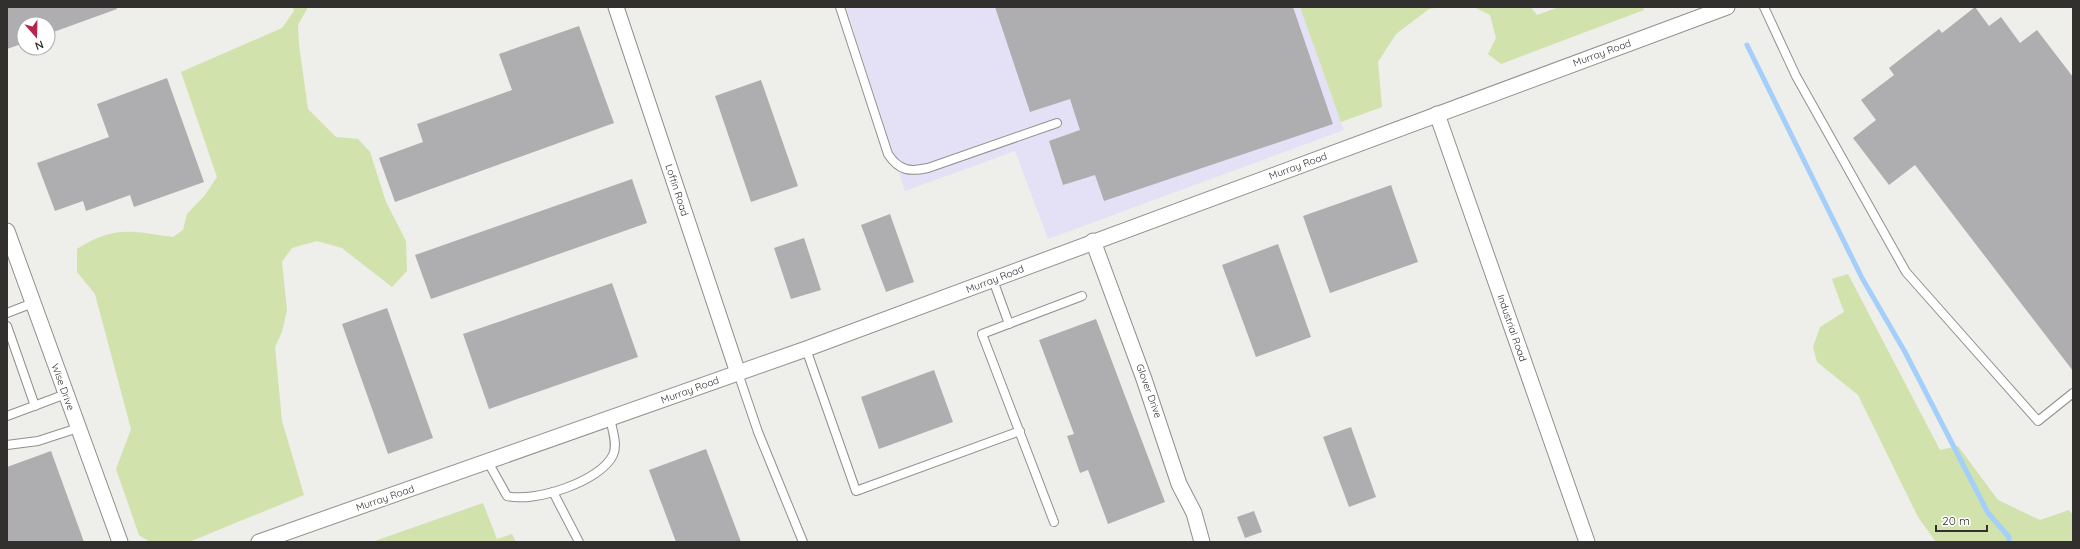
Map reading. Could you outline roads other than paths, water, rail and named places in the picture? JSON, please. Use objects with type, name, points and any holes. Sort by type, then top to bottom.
[{"type":"street","name":"Loftin Road","points":[[616,7],[738,373]]},
{"type":"street","name":"Murray Road","points":[[259,542],[806,349],[993,280],[1093,241],[1727,7]]},
{"type":"street","name":"Industrial Road","points":[[1437,114],[1587,542]]},
{"type":"street","name":"Wise Drive","points":[[7,231],[120,542]]},
{"type":"street","name":"Glover Drive","points":[[1093,241],[1147,385],[1179,484],[1194,513],[1202,542]]},
{"type":"lane","points":[[840,7],[888,154],[894,163],[903,169],[914,171],[928,168],[1058,124]]},
{"type":"lane","points":[[1764,7],[1796,76],[1906,272],[2038,422],[2073,392]]},
{"type":"lane","points":[[993,280],[1008,324]]},
{"type":"lane","points":[[1054,522],[982,334],[1082,296]]},
{"type":"lane","points":[[7,313],[33,303]]},
{"type":"lane","points":[[7,326],[35,406]]},
{"type":"lane","points":[[806,349],[856,491],[1020,432]]},
{"type":"lane","points":[[738,373],[758,432],[803,542]]},
{"type":"lane","points":[[7,416],[66,394]]},
{"type":"lane","points":[[488,462],[507,496],[516,499],[553,492],[598,473],[606,466],[614,453],[615,444],[610,418]]},
{"type":"lane","points":[[7,445],[38,441],[78,428]]},
{"type":"lane","points":[[553,492],[579,542]]},
{"type":"waterway","points":[[1747,45],[1862,278],[1905,352],[1988,513],[2009,537],[2009,542]]}]
